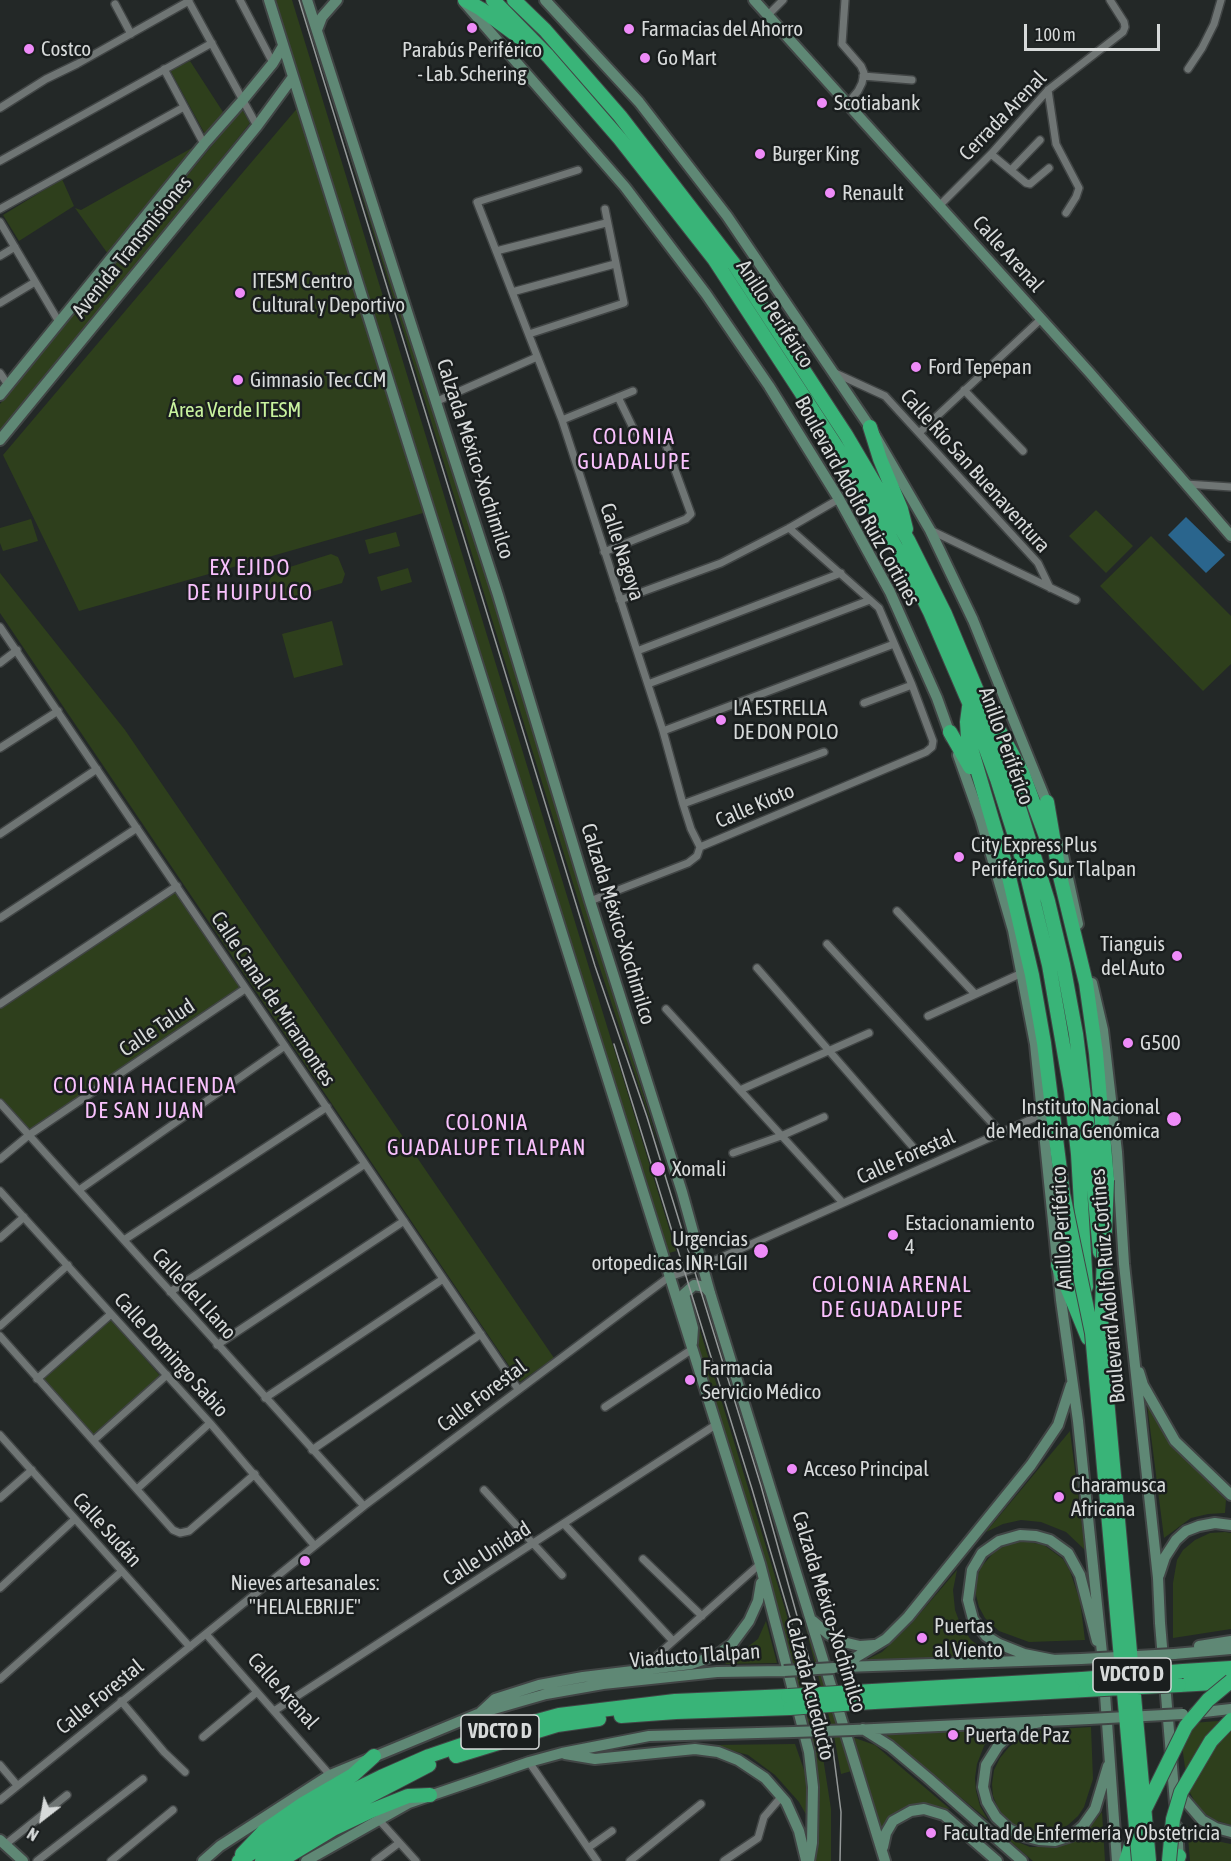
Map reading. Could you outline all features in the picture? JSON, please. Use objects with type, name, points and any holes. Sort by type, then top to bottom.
[{"type":"highway","points":[[464,0],[481,9],[515,36],[548,56]]},
{"type":"highway","name":"Anillo Periférico","points":[[493,0],[548,56],[620,139],[682,216],[714,259],[815,412],[853,472],[911,574],[938,629],[970,705],[997,779],[1026,871],[1055,995],[1070,1081],[1094,1334],[1133,1861]]},
{"type":"highway","name":"Anillo Periférico","points":[[514,0],[545,30],[620,116],[734,264],[846,435],[908,540],[945,614],[985,710],[1012,784],[1048,901],[1076,1034],[1090,1145],[1155,1861]]},
{"type":"highway","points":[[870,427],[880,459],[901,509],[908,540]]},
{"type":"highway","points":[[970,705],[967,722],[968,738],[1017,911],[1032,975],[1046,1061],[1059,1171],[1094,1334],[1149,1861]]},
{"type":"highway","points":[[985,710],[1005,740],[1022,772],[1059,872]]},
{"type":"highway","points":[[950,732],[966,758],[987,804]]},
{"type":"highway","points":[[1047,802],[1059,872],[1086,983],[1102,1117],[1107,1180],[1094,1334],[1139,1861]]},
{"type":"highway","points":[[1058,1265],[1094,1334]]},
{"type":"highway","name":"Viaducto Tlalpan","points":[[262,1861],[335,1814],[433,1763],[557,1725],[618,1716],[789,1702],[1083,1684],[1183,1671],[1231,1668]]},
{"type":"highway","points":[[1126,1861],[1148,1801],[1180,1736],[1201,1708],[1231,1681]]},
{"type":"highway","name":"Viaducto Tlalpan","points":[[1083,1684],[1179,1685],[1231,1681]]},
{"type":"highway","name":"Viaducto Tlalpan","points":[[238,1861],[330,1802],[371,1782],[429,1756],[559,1714],[675,1701],[789,1702]]},
{"type":"highway","points":[[1176,1860],[1171,1826],[1181,1792],[1229,1712]]},
{"type":"highway","points":[[238,1861],[264,1831],[353,1774],[374,1756]]},
{"type":"highway","points":[[280,1861],[333,1829],[373,1810],[408,1796],[430,1795]]},
{"type":"main road","points":[[268,0],[760,1564],[761,1591],[754,1612],[738,1637],[725,1651],[691,1664],[583,1677],[539,1685],[495,1699],[480,1713]]},
{"type":"main road","points":[[317,30],[322,17],[336,0]]},
{"type":"main road","name":"Boulevard Adolfo Ruiz Cortines","points":[[464,0],[625,187],[706,294],[769,386],[838,499],[890,592],[950,732],[987,840],[1013,930],[1035,1044],[1102,1653],[1117,1861]]},
{"type":"main road","name":"Boulevard Adolfo Ruiz Cortines","points":[[545,0],[610,68],[727,216],[870,427],[930,530],[973,620],[1047,802],[1059,839],[1103,1030],[1117,1152],[1124,1264],[1133,1354],[1158,1578],[1174,1785],[1176,1860]]},
{"type":"main road","name":"Calle Arenal","points":[[754,0],[1090,373],[1231,536]]},
{"type":"main road","name":"Calzada México-Xochimilco","points":[[309,1],[498,595],[884,1857]]},
{"type":"main road","name":"Avenida Transmisiones","points":[[0,395],[204,144],[273,63],[283,46]]},
{"type":"main road","name":"Avenida Transmisiones","points":[[0,440],[257,126],[293,77]]},
{"type":"main road","points":[[691,1348],[693,1328],[684,1294],[694,1285],[705,1287],[710,1293]]},
{"type":"main road","points":[[1133,1354],[1143,1385],[1176,1441],[1231,1495]]},
{"type":"main road","points":[[837,1668],[877,1645],[901,1625],[1031,1466],[1058,1425],[1068,1397],[1072,1376]]},
{"type":"main road","points":[[1158,1578],[1165,1557],[1176,1540],[1186,1531],[1215,1523],[1231,1525]]},
{"type":"main road","points":[[1054,1660],[1024,1654],[999,1644],[986,1636],[973,1619],[968,1600],[972,1570],[982,1553],[999,1541],[1020,1535],[1036,1536],[1050,1540],[1068,1552],[1080,1575],[1092,1628],[1102,1653]]},
{"type":"main road","name":"Calzada Acueducto","points":[[760,1564],[809,1752],[813,1787],[812,1843],[807,1861]]},
{"type":"main road","points":[[810,1616],[821,1629],[835,1639],[860,1646],[877,1645]]},
{"type":"main road","points":[[1179,1653],[1196,1646],[1231,1641]]},
{"type":"main road","name":"Viaducto Tlalpan","points":[[203,1861],[220,1846],[330,1775],[480,1713],[546,1694],[603,1684],[717,1672],[1081,1659],[1231,1649]]},
{"type":"main road","points":[[306,1861],[409,1803],[430,1795],[530,1762],[649,1736],[794,1732],[1229,1712]]},
{"type":"main road","points":[[1045,1721],[1026,1725],[1010,1734],[998,1746],[986,1765],[983,1787],[987,1802],[996,1817],[1009,1829],[1023,1836],[1047,1841],[1063,1839],[1077,1831],[1088,1821],[1095,1809],[1110,1760]]},
{"type":"main road","points":[[858,1729],[890,1746],[1022,1861]]},
{"type":"main road","points":[[562,1754],[595,1759],[684,1749],[706,1750],[729,1756],[748,1765],[765,1778],[782,1796],[799,1831],[807,1861]]},
{"type":"main road","points":[[1174,1785],[1188,1806],[1202,1821],[1231,1832]]},
{"type":"main road","points":[[884,1857],[884,1840],[893,1821],[910,1810],[924,1809],[944,1815],[997,1861]]},
{"type":"main road","points":[[3,1842],[23,1861]]},
{"type":"street","points":[[240,0],[273,63]]},
{"type":"street","points":[[768,15],[783,0]]},
{"type":"street","points":[[845,0],[842,44],[861,66],[863,76],[858,91],[849,103]]},
{"type":"street","name":"Cerrada Arenal","points":[[939,206],[991,154],[1048,90],[1123,32],[1125,22],[1110,0]]},
{"type":"street","points":[[1188,69],[1214,24],[1221,0]]},
{"type":"street","points":[[0,108],[46,79],[188,1],[257,126]]},
{"type":"street","points":[[115,4],[131,34]]},
{"type":"street","points":[[0,161],[212,43]]},
{"type":"street","points":[[164,69],[204,144]]},
{"type":"street","points":[[863,76],[912,80]]},
{"type":"street","points":[[1048,90],[1056,144],[1079,188],[1066,213]]},
{"type":"street","points":[[0,208],[184,106]]},
{"type":"street","points":[[1011,170],[1040,140]]},
{"type":"street","points":[[991,154],[1030,184],[1049,168]]},
{"type":"street","name":"Calle Nagoya","points":[[578,170],[477,202],[562,420],[663,731],[691,829],[700,847]]},
{"type":"street","points":[[529,334],[624,303],[604,209]]},
{"type":"street","points":[[0,222],[59,322]]},
{"type":"street","points":[[496,251],[606,222]]},
{"type":"street","points":[[0,256],[15,247]]},
{"type":"street","points":[[512,292],[615,264]]},
{"type":"street","points":[[0,303],[35,282]]},
{"type":"street","points":[[920,432],[1041,319]]},
{"type":"street","points":[[435,402],[537,357]]},
{"type":"street","name":"Calle Río San Buenaventura","points":[[832,372],[885,396],[1038,563],[1050,588]]},
{"type":"street","points":[[0,373],[8,385]]},
{"type":"street","points":[[964,390],[1023,451]]},
{"type":"street","points":[[562,420],[633,391]]},
{"type":"street","points":[[618,397],[635,432]]},
{"type":"street","points":[[604,552],[686,519],[691,514],[666,445]]},
{"type":"street","points":[[1184,483],[1231,487]]},
{"type":"street","points":[[620,600],[721,563],[789,528],[838,499]]},
{"type":"street","points":[[789,528],[879,609],[912,685],[864,703]]},
{"type":"street","points":[[930,530],[1076,600]]},
{"type":"street","points":[[637,651],[841,573]]},
{"type":"street","points":[[648,684],[870,600]]},
{"type":"street","name":"Calle Canal de Miramontes","points":[[0,627],[518,1389]]},
{"type":"street","points":[[663,731],[894,644]]},
{"type":"street","points":[[0,663],[17,650]]},
{"type":"street","name":"Calle Kioto","points":[[590,901],[688,863],[697,856],[700,847],[926,752],[932,747],[933,741],[912,685]]},
{"type":"street","points":[[0,748],[58,711]]},
{"type":"street","points":[[683,804],[824,752]]},
{"type":"street","points":[[0,834],[97,769]]},
{"type":"street","points":[[0,918],[137,828]]},
{"type":"street","points":[[0,1004],[177,886]]},
{"type":"street","points":[[897,911],[975,994]]},
{"type":"street","points":[[827,944],[1001,1133]]},
{"type":"street","points":[[757,968],[919,1154]]},
{"type":"street","points":[[928,1016],[1022,973]]},
{"type":"street","name":"Calle Talud","points":[[0,1159],[29,1135],[245,989]]},
{"type":"street","points":[[666,1009],[843,1203]]},
{"type":"street","points":[[740,1090],[831,1052],[869,1033]]},
{"type":"street","points":[[79,1190],[285,1046]]},
{"type":"street","name":"Calle del Llano","points":[[0,1103],[217,1346],[364,1506]]},
{"type":"street","points":[[124,1240],[327,1107]]},
{"type":"street","name":"Calle Forestal","points":[[0,1800],[314,1545],[669,1277],[702,1266],[1043,1114]]},
{"type":"street","points":[[733,1153],[781,1136],[824,1117]]},
{"type":"street","points":[[170,1292],[365,1164]]},
{"type":"street","name":"Calle Domingo Sabio","points":[[0,1191],[210,1423],[314,1545]]},
{"type":"street","points":[[0,1238],[24,1217]]},
{"type":"street","points":[[217,1346],[404,1221]]},
{"type":"street","points":[[0,1326],[68,1265]]},
{"type":"street","points":[[265,1398],[443,1279]]},
{"type":"street","points":[[37,1379],[111,1314]]},
{"type":"street","points":[[312,1450],[481,1334]]},
{"type":"street","points":[[0,1336],[173,1530],[180,1533],[189,1532],[255,1474]]},
{"type":"street","points":[[605,1407],[691,1348]]},
{"type":"street","points":[[94,1440],[167,1375]]},
{"type":"street","points":[[137,1489],[210,1423]]},
{"type":"street","name":"Calle Unidad","points":[[274,1711],[717,1424]]},
{"type":"street","name":"Calle Sudán","points":[[0,1435],[190,1647]]},
{"type":"street","points":[[0,1498],[32,1470]]},
{"type":"street","points":[[484,1490],[562,1575]]},
{"type":"street","points":[[0,1588],[75,1519]]},
{"type":"street","points":[[564,1524],[673,1641]]},
{"type":"street","points":[[643,1559],[702,1616]]},
{"type":"street","points":[[642,1670],[760,1564]]},
{"type":"street","points":[[0,1679],[122,1571]]},
{"type":"street","name":"Calle Arenal","points":[[206,1634],[330,1775]]},
{"type":"street","points":[[203,1737],[257,1692]]},
{"type":"street","points":[[121,1701],[164,1752],[185,1772]]},
{"type":"street","points":[[530,1762],[597,1861]]},
{"type":"street","points":[[0,1765],[17,1785]]},
{"type":"street","points":[[37,1861],[143,1779]]},
{"type":"street","points":[[3,1842],[67,1795]]},
{"type":"street","points":[[724,1861],[758,1838],[764,1817],[782,1796]]},
{"type":"street","points":[[630,1861],[701,1804]]},
{"type":"street","points":[[111,1861],[173,1810]]},
{"type":"street","points":[[379,1820],[416,1861]]},
{"type":"street","points":[[588,1848],[612,1830]]},
{"type":"street","points":[[375,1861],[399,1843]]},
{"type":"green space","points":[[275,0],[292,0],[676,1251],[669,1253],[644,1172],[638,1161]]},
{"type":"green space","points":[[190,61],[223,112],[206,136],[170,70]]},
{"type":"green space","points":[[326,68],[520,683],[660,1150],[588,932],[323,69]]},
{"type":"green space","name":"Área Verde ITESM","points":[[300,105],[423,513],[79,611],[3,455]]},
{"type":"green space","points":[[242,109],[250,123],[0,437],[0,404]]},
{"type":"green space","points":[[199,144],[108,254],[75,208],[81,210]]},
{"type":"green space","points":[[62,179],[74,206],[19,241],[3,215]]},
{"type":"green space","points":[[1096,510],[1133,546],[1106,573],[1069,536]]},
{"type":"green space","points":[[31,519],[38,541],[3,551],[0,543],[0,528]]},
{"type":"green space","points":[[396,532],[400,546],[369,554],[365,540]]},
{"type":"green space","points":[[1151,536],[1231,616],[1231,664],[1203,691],[1100,586]]},
{"type":"green space","points":[[331,554],[338,557],[345,574],[342,583],[281,601],[275,598],[269,581],[274,572]]},
{"type":"green space","points":[[408,568],[412,582],[381,591],[377,577]]},
{"type":"green space","points":[[0,573],[125,730],[554,1358],[520,1382],[0,613]]},
{"type":"green space","points":[[332,621],[343,665],[294,678],[282,634]]},
{"type":"green space","points":[[176,890],[241,989],[29,1130],[0,1099],[0,1009]]},
{"type":"green space","points":[[688,1291],[785,1609],[820,1738],[831,1809],[831,1861],[812,1861],[811,1752],[693,1348]]},
{"type":"green space","points":[[111,1319],[161,1377],[91,1438],[39,1380]]},
{"type":"green space","points":[[1146,1396],[1175,1449],[1226,1500],[1225,1513],[1191,1518],[1164,1538]]},
{"type":"green space","points":[[744,1418],[855,1770],[841,1774],[834,1736],[803,1618]]},
{"type":"green space","points":[[1070,1431],[1085,1550],[1066,1532],[1041,1522],[1021,1520],[1003,1524],[986,1532]]},
{"type":"green space","points":[[1210,1533],[1231,1533],[1231,1629],[1173,1638],[1173,1583],[1177,1560],[1183,1550],[1195,1540]]},
{"type":"green space","points":[[1024,1541],[1044,1545],[1063,1559],[1070,1571],[1080,1601],[1085,1640],[1029,1642],[999,1631],[985,1618],[976,1595],[976,1581],[981,1567],[996,1550],[1014,1542]]},
{"type":"green space","points":[[957,1570],[953,1590],[955,1610],[961,1626],[971,1640],[993,1657],[864,1661],[882,1652],[911,1624]]},
{"type":"green space","points":[[766,1621],[777,1663],[725,1664],[758,1639]]},
{"type":"green space","points":[[1231,1720],[1231,1825],[1215,1820],[1204,1813],[1188,1789],[1179,1724]]},
{"type":"green space","points":[[1091,1727],[1093,1779],[1084,1807],[1078,1816],[1057,1831],[1045,1833],[1033,1833],[1018,1828],[1005,1818],[993,1796],[992,1784],[994,1770],[1009,1747],[1021,1738],[1042,1730]]},
{"type":"green space","points":[[997,1730],[984,1746],[977,1764],[975,1778],[980,1806],[988,1820],[885,1735]]},
{"type":"green space","points":[[852,1737],[875,1745],[950,1809],[926,1805],[907,1806],[892,1819],[882,1834]]},
{"type":"green space","points":[[795,1744],[810,1787],[813,1827],[799,1802],[775,1775],[748,1755],[712,1745]]},
{"type":"green space","points":[[1102,1812],[1105,1861],[1033,1861],[1005,1837],[1030,1847],[1053,1847],[1075,1840],[1086,1832]]},
{"type":"green space","points":[[1187,1826],[1211,1840],[1231,1844],[1231,1861],[1190,1861]]},
{"type":"water","points":[[1186,517],[1225,555],[1206,573],[1168,535]]},
{"type":"tram line","points":[[299,0],[595,966],[647,1117],[761,1486],[832,1742],[841,1812],[840,1861]]},
{"type":"tram line","points":[[614,1044],[792,1624]]},
{"type":"place","name":"Parabús Periférico - Lab. Schering","points":[[472,28]]},
{"type":"place","name":"Farmacias del Ahorro","points":[[629,29]]},
{"type":"place","name":"Costco","points":[[29,49]]},
{"type":"place","name":"Go Mart","points":[[645,58]]},
{"type":"place","name":"Scotiabank","points":[[822,103]]},
{"type":"place","name":"Burger King","points":[[760,154]]},
{"type":"place","name":"Renault","points":[[830,193]]},
{"type":"place","name":"ITESM Centro Cultural y Deportivo","points":[[240,293]]},
{"type":"place","name":"Ford Tepepan","points":[[916,367]]},
{"type":"place","name":"Gimnasio Tec CCM","points":[[238,380]]},
{"type":"place","name":"LA ESTRELLA DE DON POLO","points":[[721,720]]},
{"type":"place","name":"City Express Plus Periférico Sur Tlalpan","points":[[959,857]]},
{"type":"place","name":"Tianguis del Auto","points":[[1177,956]]},
{"type":"place","name":"G500","points":[[1128,1043]]},
{"type":"place","name":"Instituto Nacional de Medicina Genómica","points":[[1174,1119]]},
{"type":"place","name":"Xomali","points":[[658,1169]]},
{"type":"place","name":"Estacionamiento 4","points":[[893,1235]]},
{"type":"place","name":"Urgencias ortopedicas INR-LGII","points":[[761,1251]]},
{"type":"place","name":"Farmacia Servicio Médico","points":[[690,1380]]},
{"type":"place","name":"Acceso Principal","points":[[792,1469]]},
{"type":"place","name":"Charamusca Africana","points":[[1059,1497]]},
{"type":"place","name":"Nieves artesanales: \"HELALEBRIJE\"","points":[[305,1561]]},
{"type":"place","name":"Puertas al Viento","points":[[922,1638]]},
{"type":"place","name":"Puerta de Paz","points":[[953,1735]]},
{"type":"place","name":"Facultad de Enfermería y Obstetricia","points":[[931,1833]]},
{"type":"district","name":"COLONIA GUADALUPE","points":[[634,450]]},
{"type":"district","name":"EX EJIDO DE HUIPULCO","points":[[250,580]]},
{"type":"district","name":"COLONIA HACIENDA DE SAN JUAN","points":[[145,1098]]},
{"type":"district","name":"COLONIA GUADALUPE TLALPAN","points":[[487,1136]]},
{"type":"district","name":"COLONIA ARENAL DE GUADALUPE","points":[[892,1298]]}]
